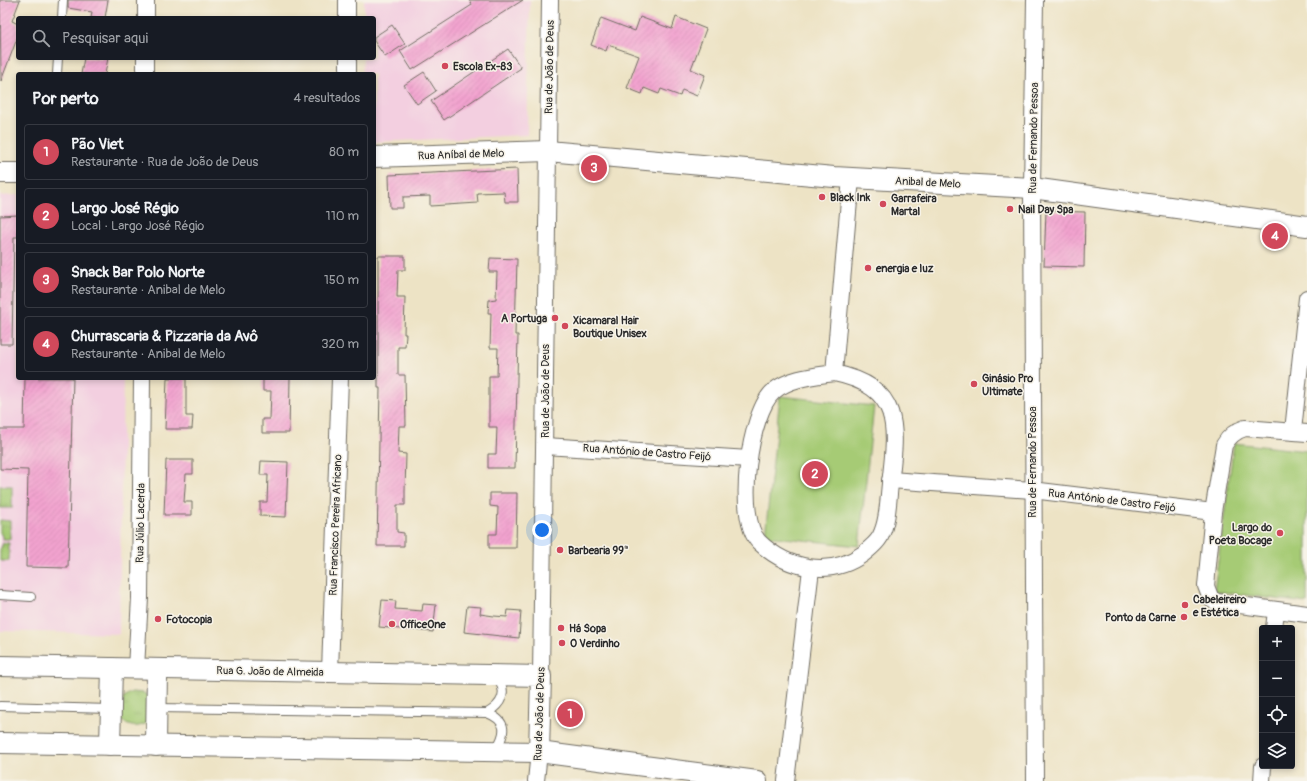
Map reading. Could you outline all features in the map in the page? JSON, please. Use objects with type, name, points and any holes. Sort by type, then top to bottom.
[{"type":"street","points":[[146,0],[146,16]]},
{"type":"street","points":[[347,0],[347,16]]},
{"type":"street","name":"Rua de João de Deus","points":[[536,781],[539,752],[541,676],[550,0]]},
{"type":"street","name":"Rua de Fernando Pessoa","points":[[1035,781],[1032,490],[1032,188],[1036,0]]},
{"type":"street","points":[[145,60],[145,72]]},
{"type":"street","points":[[348,60],[348,72]]},
{"type":"street","name":"Rua Aníbal de Melo","points":[[376,157],[548,151]]},
{"type":"street","name":"Anibal de Melo","points":[[548,151],[851,178],[1032,188],[1307,226]]},
{"type":"street","points":[[0,173],[16,173]]},
{"type":"street","points":[[834,373],[851,178]]},
{"type":"street","points":[[1307,298],[1300,432],[1245,428],[1236,431],[1228,438],[1224,445],[1213,512],[1206,586],[1207,593],[1211,599],[1217,602],[1307,614]]},
{"type":"street","points":[[834,373],[850,376],[863,382],[886,402],[892,413],[894,428],[885,526],[880,538],[871,548],[857,558],[844,564],[829,568],[811,569],[783,560],[768,550],[756,539],[750,529],[746,487],[749,459],[761,411],[767,399],[774,391],[786,383],[834,373]]},
{"type":"street","name":"Rua Júlio Lacerda","points":[[136,668],[140,598],[142,380]]},
{"type":"street","name":"Rua Francisco Pereira Africano","points":[[330,672],[340,380]]},
{"type":"street","name":"Rua António de Castro Feijó","points":[[544,446],[749,459]]},
{"type":"street","name":"Rua António de Castro Feijó","points":[[890,480],[1032,490],[1213,512]]},
{"type":"street","points":[[786,781],[811,569]]},
{"type":"street","points":[[1274,625],[1276,611]]},
{"type":"street","name":"Rua G. João de Almeida","points":[[0,666],[541,676]]},
{"type":"street","points":[[110,745],[112,668]]},
{"type":"street","points":[[156,746],[157,669]]},
{"type":"street","points":[[0,743],[539,752],[756,781]]},
{"type":"street","points":[[1262,781],[1263,769]]},
{"type":"lane","points":[[62,16],[63,0]]},
{"type":"lane","points":[[57,72],[58,60]]},
{"type":"lane","points":[[0,596],[31,597]]},
{"type":"lane","points":[[487,675],[494,676],[498,680],[502,692],[500,703],[487,713]]},
{"type":"lane","points":[[0,706],[110,709]]},
{"type":"lane","points":[[156,708],[487,713],[497,718],[503,728],[504,734],[495,751]]},
{"type":"shaded area","name":"Escola Ex-83","points":[[364,0],[530,0],[527,135],[376,142],[376,72],[362,72],[363,60],[376,60],[376,16],[364,16]]},
{"type":"shaded area","points":[[16,195],[16,380],[123,380],[119,634],[0,631],[0,196]]},
{"type":"green space","points":[[780,396],[874,406],[859,546],[765,536]]},
{"type":"green space","points":[[1234,443],[1307,451],[1307,603],[1214,591]]},
{"type":"green space","points":[[0,486],[12,486],[12,508],[0,508]]},
{"type":"green space","points":[[0,520],[10,521],[10,539],[3,539],[0,532]]},
{"type":"green space","points":[[3,543],[9,543],[9,561],[0,561],[0,550]]},
{"type":"green space","points":[[132,692],[144,693],[149,697],[147,723],[138,726],[130,726],[124,722],[120,717],[118,710],[124,697]]},
{"type":"building","points":[[0,0],[20,0],[12,21],[16,23],[16,41],[1,81]]},
{"type":"building","points":[[68,0],[108,0],[105,16],[91,16],[92,12],[68,8]]},
{"type":"building","points":[[469,0],[523,0],[412,70],[400,51],[472,5]]},
{"type":"building","points":[[640,17],[672,29],[676,17],[706,29],[691,69],[705,75],[697,96],[682,90],[680,96],[661,89],[659,94],[644,88],[642,94],[627,88],[639,56],[608,45],[606,51],[591,45],[601,18],[635,31]]},
{"type":"building","points":[[392,25],[405,44],[385,57],[376,44],[376,36]]},
{"type":"building","points":[[508,49],[521,68],[444,120],[431,101]]},
{"type":"building","points":[[84,60],[108,60],[105,72],[81,72]]},
{"type":"building","points":[[424,72],[436,91],[417,104],[404,85]]},
{"type":"building","points":[[517,169],[518,202],[505,202],[504,192],[477,193],[478,203],[430,206],[430,196],[403,197],[403,208],[390,208],[389,175]]},
{"type":"building","points":[[1046,211],[1085,212],[1084,267],[1044,266]]},
{"type":"building","points":[[16,215],[16,237],[14,237],[12,344],[0,344],[0,216]]},
{"type":"building","points":[[378,256],[405,256],[405,270],[398,270],[397,297],[405,297],[405,347],[398,347],[398,375],[405,375],[406,426],[399,426],[398,453],[406,454],[405,505],[397,505],[397,532],[404,533],[404,546],[377,546],[380,388],[378,388]]},
{"type":"building","points":[[490,258],[517,259],[515,335],[518,335],[515,468],[488,468],[488,454],[496,454],[497,427],[489,427],[489,376],[497,376],[498,348],[490,348],[491,313],[488,313],[489,300],[496,299],[497,272],[489,272]]},
{"type":"building","points":[[25,380],[73,380],[68,568],[26,567],[28,470],[0,469],[0,429],[24,429]]},
{"type":"building","points":[[167,380],[186,380],[186,416],[193,416],[192,429],[165,429]]},
{"type":"building","points":[[263,380],[290,380],[289,433],[262,433],[262,419],[270,419],[271,391],[263,391]]},
{"type":"building","points":[[166,460],[193,460],[193,474],[186,474],[184,502],[192,502],[192,515],[164,515]]},
{"type":"building","points":[[261,461],[288,462],[286,517],[260,516],[260,502],[267,502],[268,475],[260,475]]},
{"type":"building","points":[[490,493],[517,493],[516,548],[489,548],[489,534],[497,534],[498,507],[490,506]]},
{"type":"building","points":[[382,600],[396,601],[395,609],[422,611],[423,604],[436,605],[433,632],[379,627]]},
{"type":"building","points":[[467,606],[481,607],[480,614],[494,616],[507,617],[508,610],[521,611],[519,638],[464,632]]},
{"type":"place","name":"Escola Ex-83","points":[[445,66]]},
{"type":"place","name":"Snack Bar Polo Norte","points":[[594,168]]},
{"type":"place","name":"Black Ink","points":[[822,197]]},
{"type":"place","name":"Garrafeira Martal","points":[[883,204]]},
{"type":"place","name":"Nail Day Spa","points":[[1010,209]]},
{"type":"place","name":"Churrascaria & Pizzaria da Avô","points":[[1275,236]]},
{"type":"place","name":"energia e luz","points":[[868,268]]},
{"type":"place","name":"A Portuga","points":[[555,318]]},
{"type":"place","name":"Xicamaral Hair Boutique Unisex","points":[[565,326]]},
{"type":"place","name":"Ginásio Pro Ultimate","points":[[974,384]]},
{"type":"place","name":"Largo José Régio","points":[[815,474]]},
{"type":"place","name":"Largo do Poeta Bocage","points":[[1280,533]]},
{"type":"place","name":"Barbearia 99\"","points":[[560,550]]},
{"type":"place","name":"Cabeleireiro e Estética","points":[[1185,605]]},
{"type":"place","name":"Ponto da Carne","points":[[1184,617]]},
{"type":"place","name":"Fotocopia","points":[[158,619]]},
{"type":"place","name":"OfficeOne","points":[[392,624]]},
{"type":"place","name":"Há Sopa","points":[[561,628]]},
{"type":"place","name":"O Verdinho","points":[[562,643]]},
{"type":"place","name":"Pão Viet","points":[[570,714]]}]
